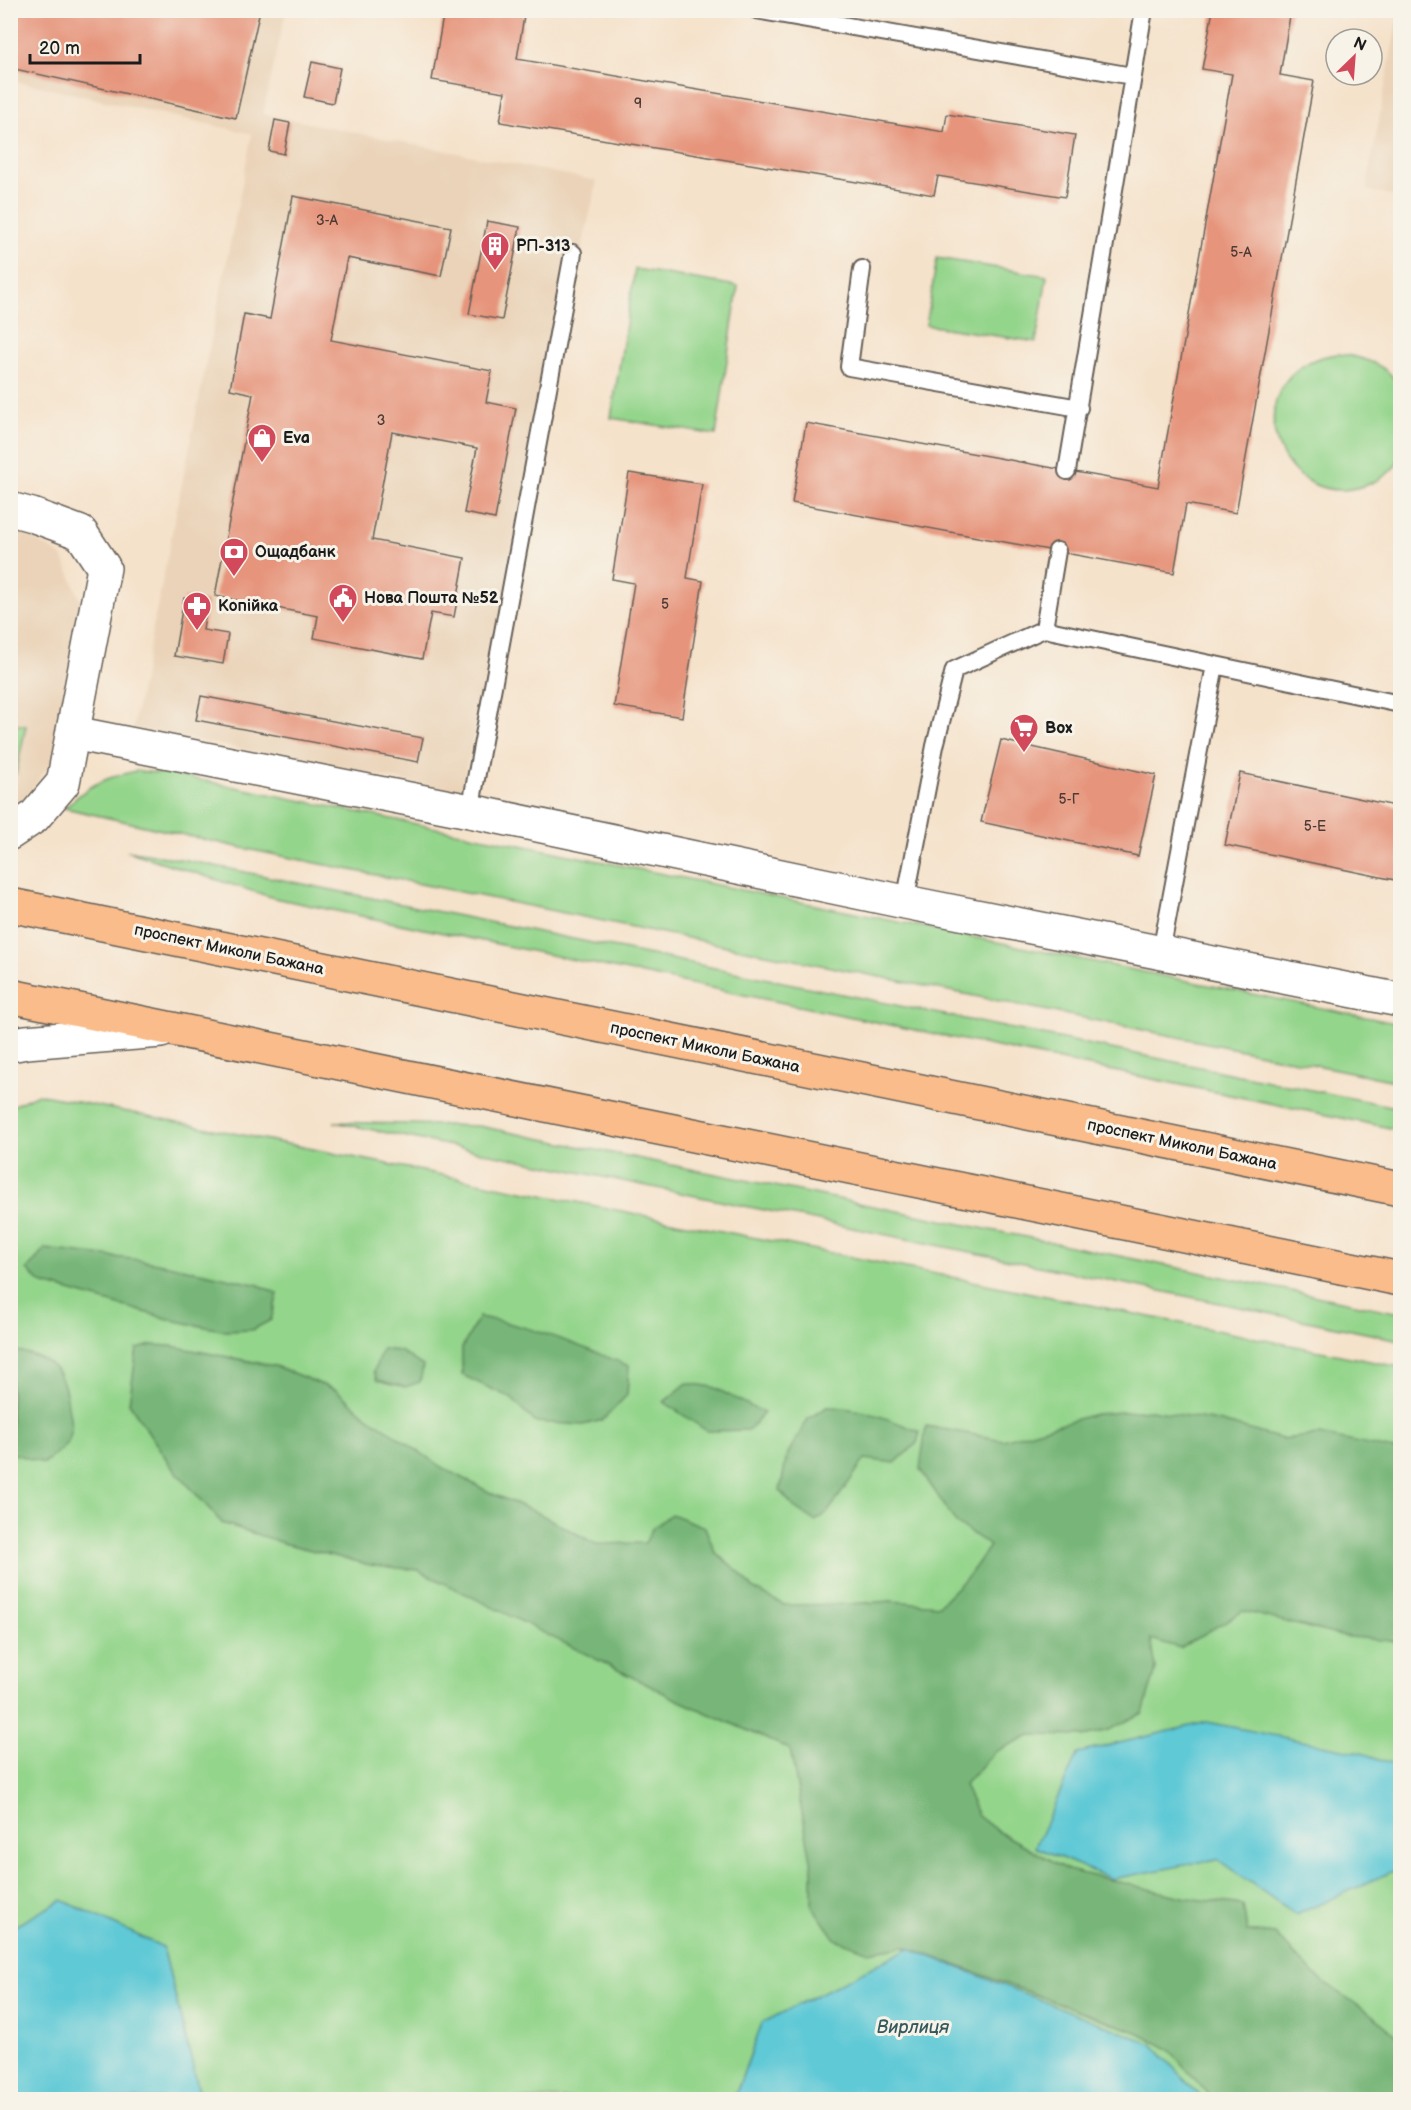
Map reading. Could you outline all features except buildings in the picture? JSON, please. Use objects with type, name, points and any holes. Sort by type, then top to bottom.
[{"type":"highway","name":"проспект Миколи Бажана","points":[[10,905],[1401,1189]]},
{"type":"highway","points":[[10,996],[1401,1279]]},
{"type":"street","points":[[10,509],[81,533],[104,568],[63,783],[34,818],[10,833]]},
{"type":"street","points":[[73,733],[1401,1000]]},
{"type":"street","points":[[10,1045],[176,1029]]},
{"type":"lane","points":[[756,10],[1132,76]]},
{"type":"lane","points":[[1067,471],[1144,10]]},
{"type":"lane","points":[[470,811],[573,253]]},
{"type":"lane","points":[[862,268],[849,367],[1079,408]]},
{"type":"lane","points":[[1044,629],[1057,551]]},
{"type":"lane","points":[[905,902],[935,746],[954,670],[1044,629],[1401,704]]},
{"type":"lane","points":[[1161,952],[1215,665]]},
{"type":"shaded area","points":[[11,11],[286,11],[263,114],[597,181],[461,792],[133,728],[252,134],[11,80]]},
{"type":"shaded area","points":[[1400,11],[1400,197],[1366,190]]},
{"type":"shaded area","points":[[10,529],[21,531],[62,556],[86,613],[62,749],[24,799],[11,808]]},
{"type":"green space","points":[[937,258],[1047,276],[1036,342],[926,325]]},
{"type":"green space","points":[[635,269],[738,286],[716,435],[611,418]]},
{"type":"green space","points":[[1338,354],[1374,363],[1382,367],[1395,380],[1400,388],[1401,450],[1398,462],[1381,478],[1366,485],[1336,490],[1311,483],[1292,467],[1279,446],[1274,422],[1277,397],[1291,375],[1316,359]]},
{"type":"green space","points":[[11,724],[26,726],[16,773],[11,778]]},
{"type":"green space","points":[[136,771],[171,774],[1400,1024],[1400,1082],[242,848],[65,808],[98,783]]},
{"type":"green space","points":[[127,851],[186,860],[1400,1108],[1400,1130],[274,898]]},
{"type":"green space","points":[[38,1094],[1400,1367],[1400,2099],[1179,2099],[751,2053],[737,2091],[729,2099],[201,2099],[184,2032],[11,1955],[10,1107]]},
{"type":"green space","points":[[334,1122],[479,1126],[1400,1313],[1400,1340]]},
{"type":"green space","points":[[45,1249],[168,1265],[259,1285],[278,1294],[271,1320],[252,1330],[226,1331],[176,1321],[41,1283],[27,1270]]},
{"type":"green space","points":[[479,1317],[537,1331],[629,1366],[627,1395],[603,1420],[583,1425],[535,1422],[511,1398],[462,1375],[462,1348]]},
{"type":"green space","points":[[151,1345],[171,1346],[275,1366],[336,1390],[363,1413],[443,1468],[493,1494],[538,1513],[596,1544],[645,1543],[652,1529],[671,1514],[705,1527],[715,1552],[737,1570],[754,1589],[784,1605],[891,1601],[939,1605],[970,1574],[990,1546],[956,1523],[920,1469],[926,1426],[1003,1440],[1095,1414],[1151,1410],[1218,1421],[1282,1439],[1319,1435],[1400,1451],[1400,1642],[1341,1636],[1243,1611],[1180,1648],[1151,1639],[1156,1669],[1143,1713],[1109,1730],[1084,1736],[1030,1735],[995,1752],[964,1785],[978,1816],[996,1830],[1068,1870],[1187,1898],[1243,1905],[1247,1931],[1275,1934],[1317,1977],[1372,2015],[1400,2038],[1400,2099],[1212,2099],[1169,2049],[1139,2033],[904,1946],[869,1952],[835,1939],[812,1906],[812,1865],[790,1749],[682,1702],[418,1570],[370,1565],[283,1543],[222,1523],[171,1466],[129,1403],[137,1349]]},
{"type":"green space","points":[[382,1349],[400,1351],[423,1366],[420,1382],[405,1387],[377,1380],[374,1371]]},
{"type":"green space","points":[[17,1351],[39,1357],[54,1368],[63,1383],[66,1394],[71,1433],[67,1443],[60,1451],[43,1463],[11,1453],[11,1352]]},
{"type":"green space","points":[[687,1383],[713,1387],[764,1413],[749,1430],[707,1431],[664,1402]]},
{"type":"green space","points":[[827,1407],[863,1411],[920,1432],[917,1443],[895,1463],[865,1459],[828,1512],[815,1521],[794,1507],[780,1491],[787,1455],[808,1419]]},
{"type":"water","points":[[11,1678],[18,1683],[11,1739]]},
{"type":"water","points":[[1207,1722],[1362,1753],[1400,1766],[1400,1868],[1296,1915],[1217,1859],[1112,1879],[1035,1847],[1078,1753]]},
{"type":"water","points":[[62,1900],[163,1947],[201,2099],[11,2099],[11,1928]]},
{"type":"water","name":"Вирлиця","points":[[909,1948],[1152,2044],[1202,2099],[729,2099],[737,2091],[762,2023]]},
{"type":"place","name":"РП-313","points":[[495,272]]},
{"type":"place","name":"Eva","points":[[262,464]]},
{"type":"place","name":"Ощадбанк","points":[[234,578]]},
{"type":"place","name":"Нова Пошта №52","points":[[343,624]]},
{"type":"place","name":"Копійка","points":[[197,632]]},
{"type":"place","name":"Box","points":[[1024,754]]}]
